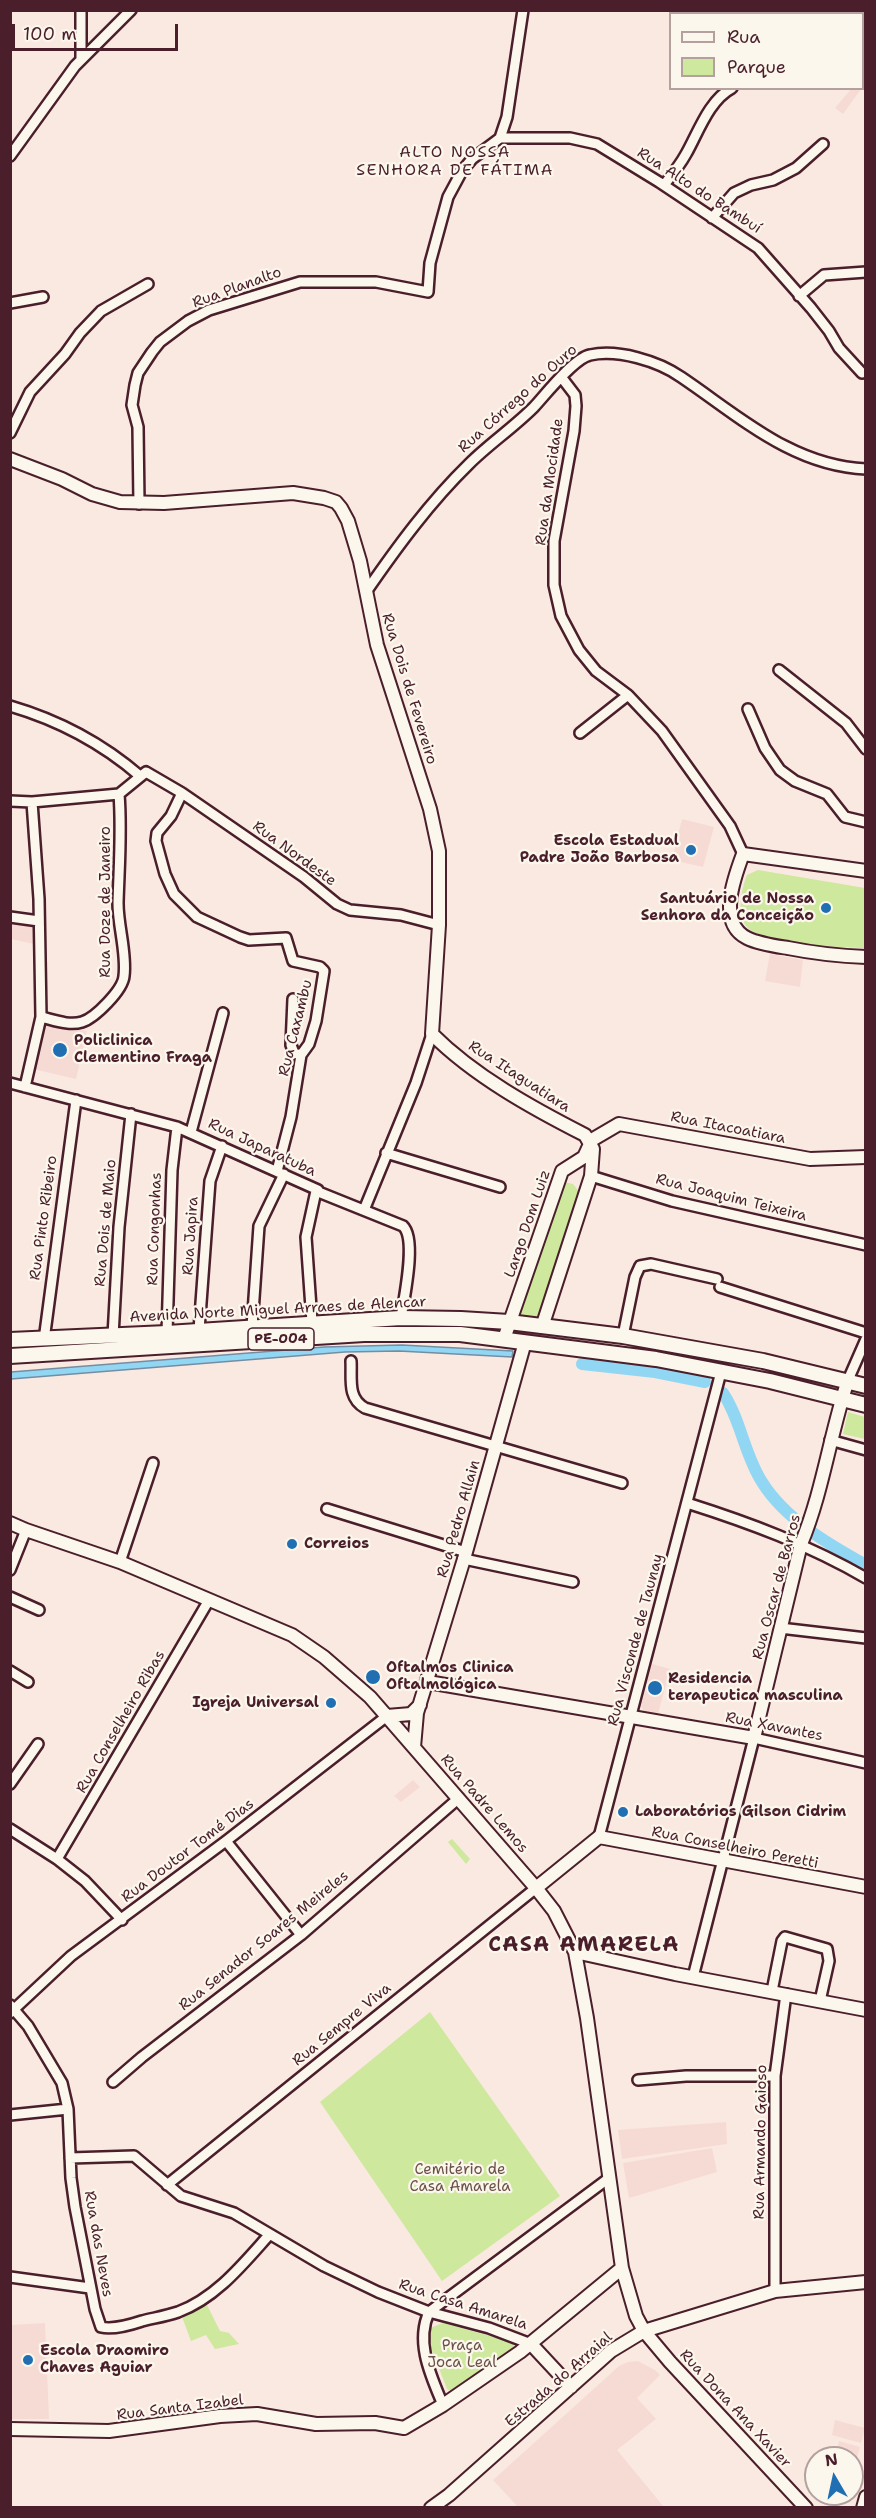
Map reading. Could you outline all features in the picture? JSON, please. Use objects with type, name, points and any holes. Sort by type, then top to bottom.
[{"type":"main road","name":"Avenida Norte Miguel Arraes de Alencar","points":[[10,1340],[44,1340],[401,1318],[509,1322],[623,1336],[763,1361],[866,1386]]},
{"type":"main road","name":"Avenida Norte Miguel Arraes de Alencar","points":[[10,1356],[364,1334],[437,1333],[504,1339],[656,1359],[866,1405]]},
{"type":"street","points":[[81,10],[81,59]]},
{"type":"street","points":[[10,156],[81,59],[130,10]]},
{"type":"street","points":[[500,138],[507,117],[523,10]]},
{"type":"street","points":[[664,185],[684,157],[709,111],[728,90]]},
{"type":"street","name":"Rua Alto do Bambuí","points":[[500,138],[570,138],[597,144],[664,185],[758,248],[862,373]]},
{"type":"street","name":"Rua Planalto","points":[[139,504],[138,427],[132,405],[135,385],[144,363],[156,347],[188,321],[209,310],[300,282],[376,282],[428,292],[430,263],[448,197],[467,165],[482,150],[500,138]]},
{"type":"street","points":[[712,218],[734,193],[751,185],[773,180],[796,168],[823,144]]},
{"type":"street","points":[[799,296],[824,275],[866,272]]},
{"type":"street","points":[[10,433],[30,392],[65,354],[80,333],[101,311],[148,284]]},
{"type":"street","points":[[10,303],[43,297]]},
{"type":"street","name":"Rua Córrego do Ouro","points":[[366,592],[395,550],[457,476],[478,455],[513,427],[585,357],[590,355],[630,357],[653,362],[680,376],[736,417],[786,448],[824,463],[866,469]]},
{"type":"street","name":"Rua da Mocidade","points":[[562,378],[575,395],[576,406],[574,431],[555,533],[555,593],[561,616],[579,650],[596,671],[628,695],[662,732],[730,826],[743,854]]},
{"type":"street","name":"Rua Dois de Fevereiro","points":[[10,459],[107,499],[139,504],[278,493],[311,495],[336,502],[348,521],[377,645],[434,822],[439,851],[439,925],[432,1034],[416,1083],[364,1210]]},
{"type":"street","points":[[779,670],[846,723],[866,749]]},
{"type":"street","points":[[580,733],[628,695]]},
{"type":"street","name":"Rua Nordeste","points":[[10,706],[41,717],[103,747],[143,774],[182,793],[304,877],[337,904],[350,910],[400,915],[439,925]]},
{"type":"street","points":[[748,709],[765,748],[780,770],[795,781],[827,794],[845,817],[866,822]]},
{"type":"street","points":[[10,801],[32,802],[119,794],[143,774]]},
{"type":"street","name":"Rua Caxambu","points":[[182,793],[171,816],[157,832],[156,842],[165,874],[174,894],[196,917],[240,937],[249,940],[286,938],[290,943],[292,960],[323,969],[324,977],[314,1031],[301,1055],[280,1172],[259,1226],[252,1327]]},
{"type":"street","name":"Rua Doze de Janeiro","points":[[41,1017],[63,1023],[82,1022],[95,1014],[116,993],[123,982],[124,970],[118,916],[122,844],[119,794]]},
{"type":"street","points":[[25,1087],[41,1017],[39,921],[32,802]]},
{"type":"street","points":[[866,871],[743,854],[735,875],[730,905],[734,922],[746,938],[809,952],[866,957]]},
{"type":"street","points":[[10,917],[39,921]]},
{"type":"street","points":[[293,999],[291,1045],[294,1053],[301,1055]]},
{"type":"street","points":[[191,1132],[223,1013]]},
{"type":"street","name":"Rua Itaguatiara","points":[[432,1034],[444,1046],[485,1076],[585,1135],[590,1142]]},
{"type":"street","name":"Rua Japaratuba","points":[[10,1083],[191,1132],[318,1191],[316,1191],[403,1226],[409,1235],[410,1244],[401,1318]]},
{"type":"street","name":"Rua Pinto Ribeiro","points":[[44,1340],[76,1100]]},
{"type":"street","name":"Rua Dois de Maio","points":[[112,1336],[119,1227],[131,1114]]},
{"type":"street","name":"Rua Itacoatiara","points":[[590,1142],[619,1124],[810,1159],[866,1157]]},
{"type":"street","name":"Rua Congonhas","points":[[167,1333],[172,1170],[177,1127]]},
{"type":"street","points":[[542,1327],[591,1176],[593,1156],[590,1142]]},
{"type":"street","name":"Largo Dom Luiz","points":[[504,1339],[564,1168],[584,1157],[590,1142]]},
{"type":"street","name":"Rua Japira","points":[[199,1330],[210,1181],[222,1146]]},
{"type":"street","points":[[386,1153],[500,1187]]},
{"type":"street","points":[[564,1168],[572,1168],[591,1176]]},
{"type":"street","name":"Rua Joaquim Teixeira","points":[[591,1176],[672,1201],[866,1245]]},
{"type":"street","points":[[312,1322],[306,1237],[316,1191]]},
{"type":"street","points":[[623,1336],[635,1276],[640,1266],[651,1264],[719,1283],[866,1333]]},
{"type":"street","points":[[848,1380],[866,1339]]},
{"type":"street","name":"Rua Pedro Allain","points":[[414,1747],[416,1722],[525,1342]]},
{"type":"street","points":[[351,1361],[354,1400],[365,1408],[622,1483]]},
{"type":"street","name":"Rua Visconde de Taunay","points":[[599,1837],[721,1372]]},
{"type":"street","name":"Rua Oscar de Barros","points":[[693,1977],[803,1540],[848,1380]]},
{"type":"street","points":[[830,1440],[866,1450]]},
{"type":"street","points":[[120,1562],[153,1463]]},
{"type":"street","points":[[687,1503],[803,1540],[866,1578]]},
{"type":"street","points":[[327,1509],[465,1556],[573,1582]]},
{"type":"street","name":"Rua Padre Lemos","points":[[10,1523],[120,1562],[210,1600],[292,1635],[324,1657],[387,1716],[536,1888],[554,1911],[575,1952],[587,2019],[622,2268],[634,2309],[644,2331]]},
{"type":"street","points":[[10,1570],[26,1530]]},
{"type":"street","points":[[10,1597],[39,1610]]},
{"type":"street","name":"Rua Conselheiro Ribas","points":[[57,1859],[210,1600]]},
{"type":"street","points":[[780,1629],[866,1638]]},
{"type":"street","points":[[10,1671],[28,1683]]},
{"type":"street","name":"Rua Xavantes","points":[[428,1682],[631,1715],[754,1738],[866,1763]]},
{"type":"street","points":[[387,1716],[411,1714],[421,1704]]},
{"type":"street","name":"Rua Doutor Tomé Dias","points":[[12,2009],[71,1956],[122,1920],[387,1716]]},
{"type":"street","points":[[10,1784],[38,1744]]},
{"type":"street","name":"Rua Senador Soares Meireles","points":[[113,2082],[142,2057],[301,1935],[459,1798]]},
{"type":"street","points":[[10,1829],[57,1859],[85,1881],[122,1920]]},
{"type":"street","points":[[536,1888],[599,1837]]},
{"type":"street","name":"Rua Conselheiro Peretti","points":[[599,1837],[866,1887]]},
{"type":"street","points":[[226,1841],[301,1935]]},
{"type":"street","name":"Rua Sempre Viva","points":[[167,2185],[536,1888]]},
{"type":"street","points":[[772,1991],[782,1941],[785,1937],[827,1949],[829,1960],[820,2001]]},
{"type":"street","points":[[575,1952],[866,2010]]},
{"type":"street","name":"Rua Armando Gaioso","points":[[776,2291],[775,2076],[786,1994]]},
{"type":"street","name":"Rua das Neves","points":[[12,2009],[50,2060],[62,2083],[68,2109],[75,2207],[90,2288],[101,2327],[108,2328],[178,2312],[204,2299],[238,2270],[269,2235]]},
{"type":"street","points":[[638,2080],[686,2076],[775,2076]]},
{"type":"street","points":[[10,2115],[68,2109]]},
{"type":"street","points":[[70,2158],[134,2157],[167,2185]]},
{"type":"street","points":[[443,2405],[424,2354],[424,2327],[429,2312],[609,2178]]},
{"type":"street","name":"Rua Casa Amarela","points":[[167,2185],[181,2196],[234,2213],[269,2235],[378,2292],[429,2312],[489,2328],[531,2344],[572,2387]]},
{"type":"street","name":"Rua Santa Izabel","points":[[10,2429],[109,2431],[220,2416],[257,2414],[316,2424],[361,2423],[404,2427],[443,2405],[531,2344],[622,2268]]},
{"type":"street","points":[[10,2277],[90,2288]]},
{"type":"street","name":"Estrada do Arraial","points":[[436,2506],[611,2351],[644,2331],[776,2291],[866,2282]]},
{"type":"street","name":"Rua Dona Ana Xavier","points":[[644,2331],[806,2508]]},
{"type":"street","points":[[863,2508],[866,2497]]},
{"type":"shaded area","points":[[850,90],[860,90],[843,114],[835,108]]},
{"type":"shaded area","name":"Escola Estadual Padre João Barbosa","points":[[682,819],[714,827],[703,867],[672,860]]},
{"type":"shaded area","points":[[10,920],[37,926],[34,944],[11,939]]},
{"type":"shaded area","points":[[770,954],[803,960],[800,987],[765,981]]},
{"type":"shaded area","name":"Policlinica Clementino Fraga","points":[[44,1021],[87,1031],[76,1079],[33,1069]]},
{"type":"shaded area","name":"Residencia terapeutica masculina","points":[[652,1664],[670,1669],[658,1714],[644,1711],[641,1706]]},
{"type":"shaded area","points":[[413,1780],[420,1787],[401,1802],[394,1796]]},
{"type":"shaded area","points":[[726,2122],[727,2144],[622,2159],[618,2130]]},
{"type":"shaded area","points":[[712,2148],[717,2172],[629,2198],[623,2163]]},
{"type":"shaded area","name":"Escola Draomiro Chaves Aguiar","points":[[45,2323],[49,2419],[12,2419],[11,2325]]},
{"type":"shaded area","points":[[638,2361],[660,2375],[637,2398],[656,2419],[617,2450],[664,2507],[518,2507],[493,2480],[619,2366]]},
{"type":"shaded area","points":[[835,2420],[865,2428],[861,2443],[832,2435]]},
{"type":"shaded area","points":[[839,2441],[856,2446],[838,2446]]},
{"type":"green space","points":[[758,870],[865,888],[865,948],[822,946],[786,941],[756,933],[748,928],[744,923],[741,910],[743,888],[747,875]]},
{"type":"green space","points":[[564,1182],[573,1184],[580,1193],[539,1322],[517,1320]]},
{"type":"green space","points":[[848,1412],[865,1417],[865,1439],[843,1434]]},
{"type":"green space","points":[[452,1839],[470,1859],[466,1864],[448,1842]]},
{"type":"green space","name":"Cemitério de Casa Amarela","points":[[430,2012],[560,2196],[442,2281],[320,2102]]},
{"type":"green space","points":[[207,2305],[220,2331],[229,2333],[239,2344],[215,2349],[206,2335],[191,2341],[181,2314]]},
{"type":"green space","name":"Praça Joca Leal","points":[[443,2323],[512,2342],[515,2348],[451,2391],[447,2389],[428,2340],[430,2328]]},
{"type":"water","points":[[402,1345],[513,1351],[512,1357],[399,1351],[345,1352],[11,1379],[11,1372],[324,1347]]},
{"type":"waterway","points":[[582,1364],[655,1372],[705,1382]]},
{"type":"waterway","points":[[723,1393],[734,1414],[756,1471],[772,1495],[808,1530],[866,1565]]},
{"type":"place","name":"Escola Estadual Padre João Barbosa","points":[[691,850]]},
{"type":"place","name":"Santuário de Nossa Senhora da Conceição","points":[[826,908]]},
{"type":"place","name":"Policlinica Clementino Fraga","points":[[60,1050]]},
{"type":"place","name":"Correios","points":[[292,1544]]},
{"type":"place","name":"Oftalmos Clinica Oftalmológica","points":[[373,1677]]},
{"type":"place","name":"Residencia terapeutica masculina","points":[[655,1688]]},
{"type":"place","name":"Igreja Universal","points":[[331,1703]]},
{"type":"place","name":"Laboratórios Gilson Cidrim","points":[[623,1812]]},
{"type":"place","name":"Escola Draomiro Chaves Aguiar","points":[[28,2360]]},
{"type":"district","name":"ALTO NOSSA SENHORA DE FÁTIMA","points":[[455,162]]},
{"type":"district","name":"CASA AMARELA","points":[[584,1946]]}]
